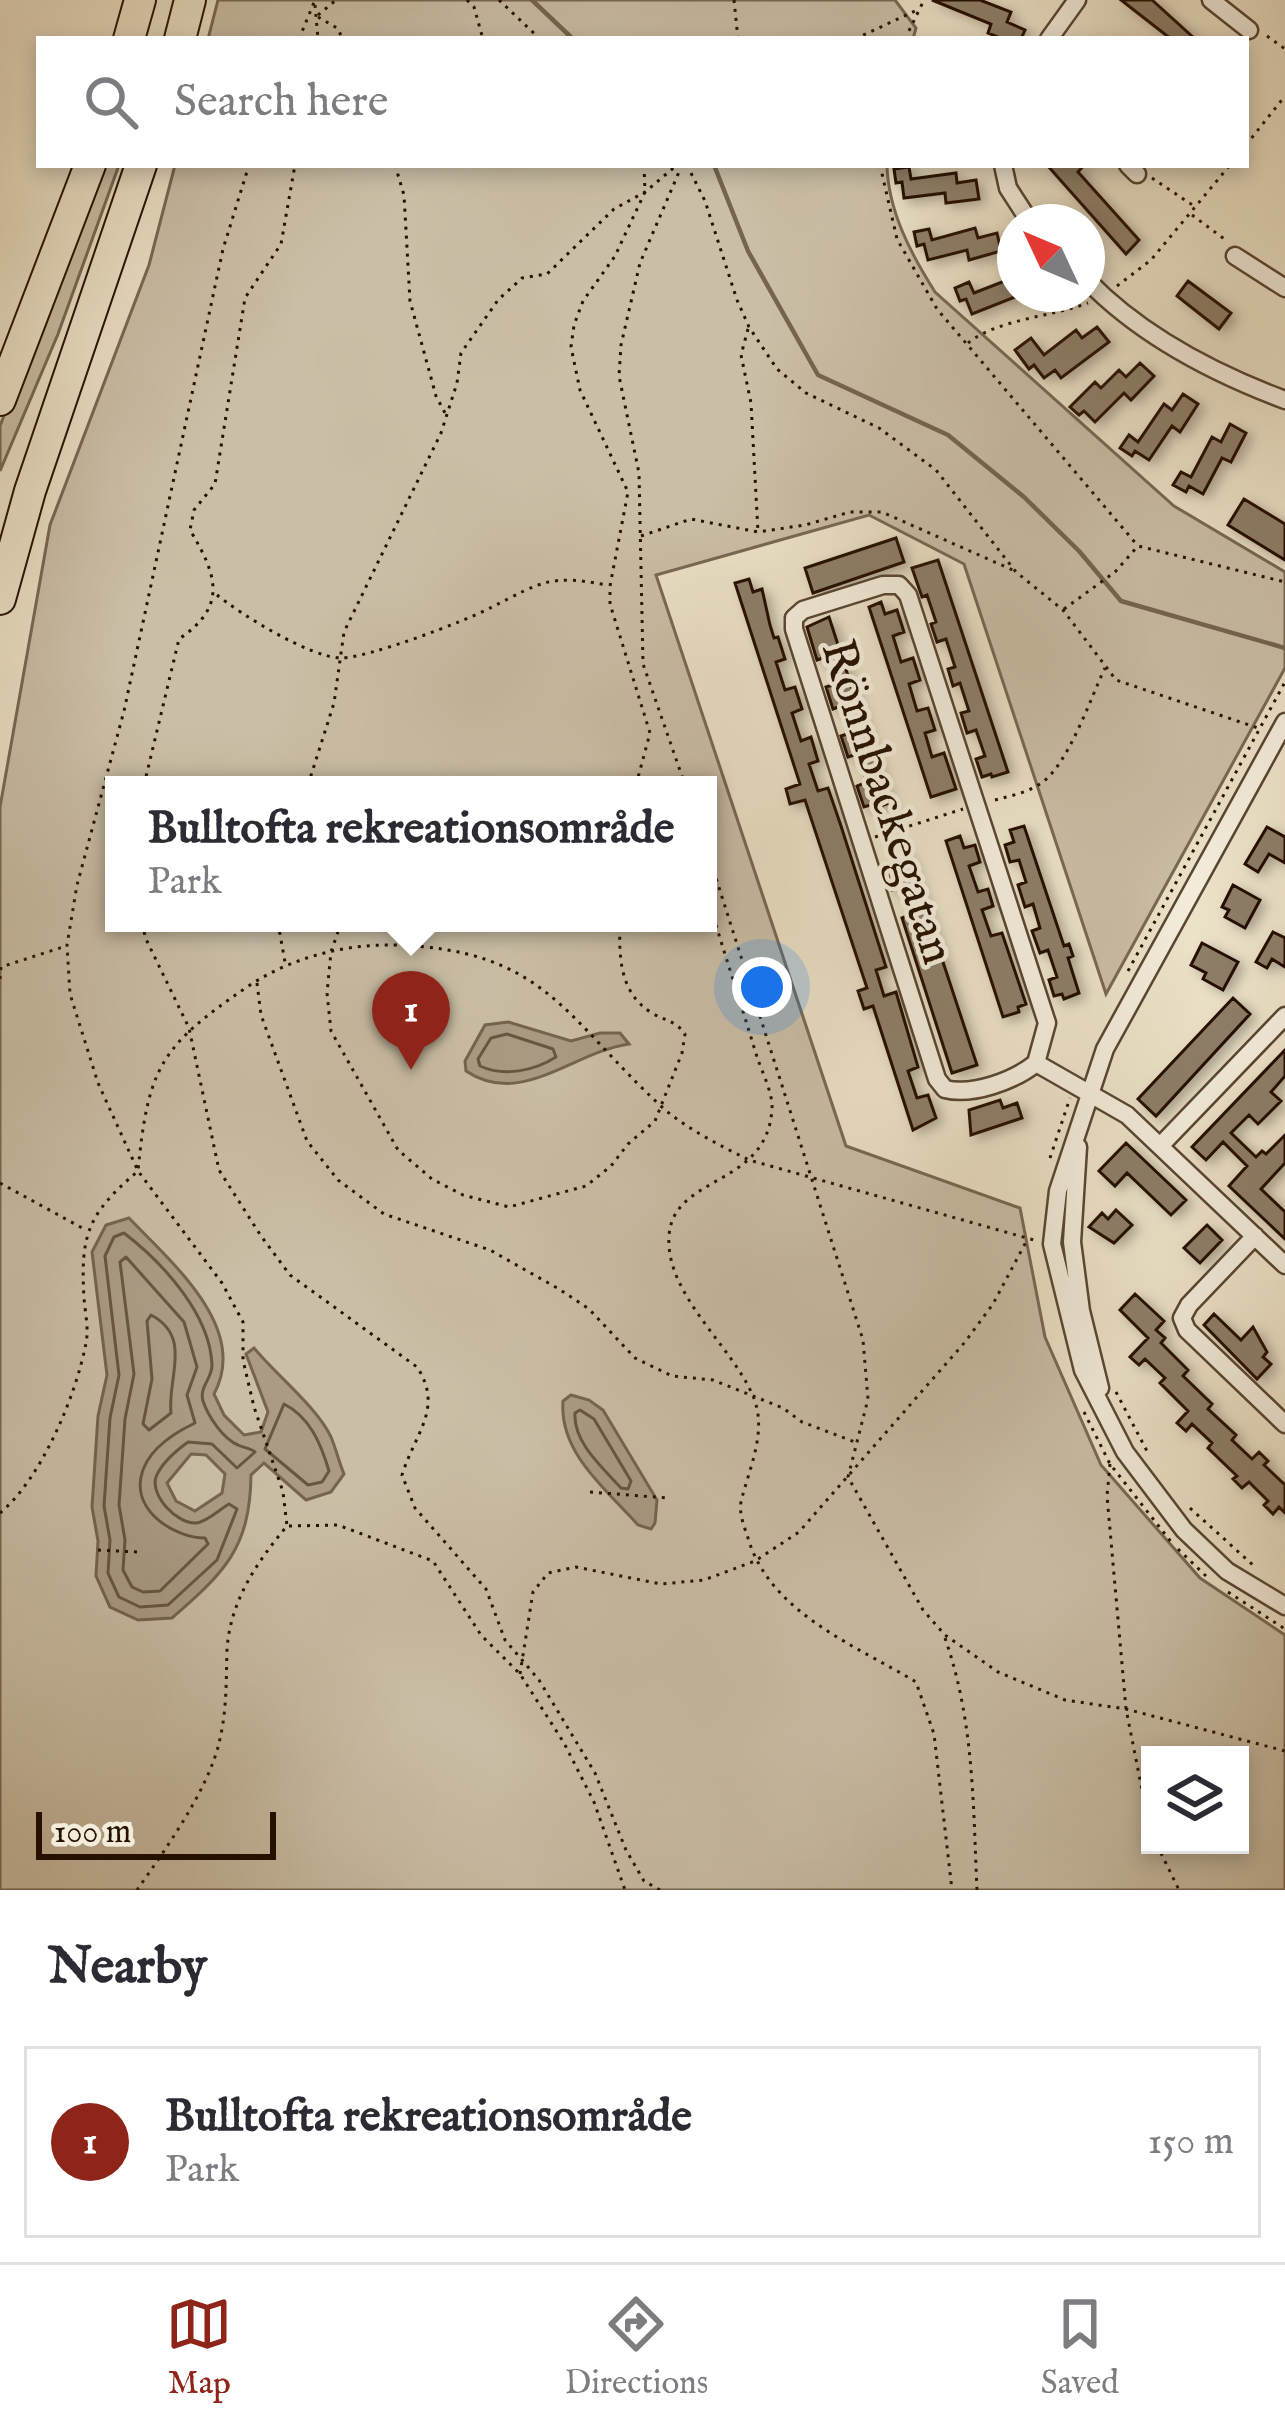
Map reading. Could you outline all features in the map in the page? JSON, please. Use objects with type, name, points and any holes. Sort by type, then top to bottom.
[{"type":"highway","points":[[130,36],[140,0]]},
{"type":"highway","points":[[181,36],[190,0]]},
{"type":"highway","points":[[0,400],[88,168]]},
{"type":"highway","points":[[0,514],[86,313],[139,168]]},
{"type":"highway","points":[[0,598],[30,491],[139,168]]},
{"type":"highway","points":[[0,384],[27,336]]},
{"type":"street","points":[[1051,36],[1077,0]]},
{"type":"street","points":[[1211,0],[1250,30]]},
{"type":"street","points":[[1004,168],[1018,204]]},
{"type":"street","points":[[1235,256],[1285,288]]},
{"type":"street","points":[[1105,299],[1223,377],[1285,400]]},
{"type":"street","name":"Rönnbackegatan","points":[[883,584],[899,585],[908,595],[976,805],[1048,1023],[1036,1063],[1023,1074],[961,1093],[945,1089],[937,1078],[794,618],[803,610],[883,584]]},
{"type":"street","points":[[1284,724],[1082,1089],[1072,1242],[1081,1311],[1105,1412],[1125,1452],[1184,1530],[1227,1571],[1285,1606]]},
{"type":"street","points":[[1160,1145],[1285,1016]]},
{"type":"street","points":[[1036,1063],[1127,1115],[1285,1265]]},
{"type":"street","points":[[1255,1236],[1182,1318],[1187,1330],[1285,1424]]},
{"type":"path","points":[[317,16],[336,0]]},
{"type":"path","points":[[467,0],[474,7],[482,36]]},
{"type":"path","points":[[499,0],[537,36]]},
{"type":"path","points":[[734,0],[737,36]]},
{"type":"path","points":[[906,36],[924,0]]},
{"type":"path","points":[[315,1],[318,36]]},
{"type":"path","points":[[300,36],[315,1]]},
{"type":"path","points":[[861,36],[917,10]]},
{"type":"path","points":[[317,16],[341,36]]},
{"type":"path","points":[[1250,30],[1285,49]]},
{"type":"path","points":[[1249,141],[1285,96]]},
{"type":"path","points":[[106,776],[223,250],[248,168]]},
{"type":"path","points":[[145,776],[179,639],[199,626],[215,594],[210,563],[190,530],[194,510],[215,484],[245,298],[280,244],[294,168]]},
{"type":"path","points":[[396,168],[404,195],[410,301],[446,416]]},
{"type":"path","points":[[638,776],[650,733],[610,604],[628,492],[580,389],[571,346],[584,301],[616,256],[645,192],[644,168]]},
{"type":"path","points":[[311,776],[334,703],[344,632],[382,560],[446,416],[461,353],[499,300],[522,278],[547,274],[614,209],[678,168]]},
{"type":"path","points":[[681,168],[640,263],[621,345],[620,376],[639,472],[643,664],[683,776]]},
{"type":"path","points":[[684,168],[705,201],[749,327],[777,369],[806,393],[880,428],[936,470],[1016,572],[1063,610],[1116,680],[1258,728]]},
{"type":"path","points":[[880,168],[886,202],[905,257],[937,310],[1138,546],[1285,582]]},
{"type":"path","points":[[1105,295],[1151,260],[1228,168]]},
{"type":"path","points":[[1132,170],[1156,179],[1196,207]]},
{"type":"path","points":[[1190,214],[1231,244],[1235,256]]},
{"type":"path","points":[[967,344],[984,330],[1065,312]]},
{"type":"path","points":[[749,327],[741,356],[751,403],[758,532]]},
{"type":"path","points":[[640,536],[691,519],[758,532],[850,512],[882,512],[1016,572]]},
{"type":"path","points":[[1063,610],[1115,572],[1138,546]]},
{"type":"path","points":[[215,594],[262,628],[340,658],[414,639],[488,610],[533,584],[553,580],[610,586]]},
{"type":"path","points":[[861,841],[1027,791],[1045,781],[1057,767],[1105,668]]},
{"type":"path","points":[[1128,970],[1285,682]]},
{"type":"path","points":[[105,781],[77,885],[68,945],[70,994],[91,1061],[138,1171],[222,1282],[243,1322],[243,1360],[284,1492],[287,1526],[238,1597],[227,1646],[228,1700],[218,1749],[191,1804],[136,1890]]},
{"type":"path","points":[[717,881],[863,1340],[868,1400],[848,1477],[923,1610],[945,1635],[998,1672],[1065,1700],[1126,1709],[1285,1751]]},
{"type":"path","points":[[717,928],[773,1106],[763,1142],[742,1169],[684,1201],[669,1235],[679,1284],[754,1398],[759,1438],[740,1510],[754,1561],[795,1606],[829,1634],[916,1682],[934,1735],[952,1890]]},
{"type":"path","points":[[144,932],[189,1028],[219,1170],[290,1275],[417,1367],[429,1386],[431,1406],[402,1474],[415,1508],[486,1589],[505,1640],[539,1680],[595,1773],[626,1850],[644,1881],[660,1890]]},
{"type":"path","points":[[280,932],[285,964]]},
{"type":"path","points":[[338,932],[327,993],[331,1030],[398,1150],[444,1186],[509,1207],[586,1186],[651,1126],[682,1053],[686,1034],[675,1022],[652,1013],[626,983],[620,970],[620,932]]},
{"type":"path","points":[[0,1514],[49,1452],[87,1341],[82,1267],[86,1230],[105,1199],[138,1171],[144,1108],[161,1061],[189,1028],[285,964],[365,944],[433,946],[487,958],[553,994],[659,1104],[749,1160],[1027,1238],[994,1304],[799,1532],[754,1561],[704,1580],[661,1584],[576,1567],[548,1573],[533,1592],[520,1674]]},
{"type":"path","points":[[0,979],[2,967],[68,945]]},
{"type":"path","points":[[257,980],[261,1015],[307,1142],[338,1180],[384,1214],[490,1250],[559,1289],[589,1309],[634,1358],[672,1376],[713,1380],[856,1442]]},
{"type":"path","points":[[1049,1164],[1082,1089]]},
{"type":"path","points":[[0,1184],[86,1230]]},
{"type":"path","points":[[1115,1390],[1158,1467]]},
{"type":"path","points":[[1078,1397],[1110,1463],[1164,1535],[1201,1572],[1285,1629]]},
{"type":"path","points":[[1110,1463],[1107,1496],[1126,1709],[1141,1785]]},
{"type":"path","points":[[590,1492],[668,1498]]},
{"type":"path","points":[[1180,1497],[1216,1536],[1258,1569]]},
{"type":"path","points":[[287,1526],[338,1525],[433,1561],[481,1635],[520,1674],[564,1743],[594,1802],[625,1890]]},
{"type":"path","points":[[98,1550],[136,1552]]},
{"type":"path","points":[[945,1635],[962,1685],[974,1760],[977,1890]]},
{"type":"path","points":[[1161,1854],[1179,1890]]},
{"type":"shaded area","points":[[218,0],[895,0],[916,28],[914,36],[209,36]]},
{"type":"shaded area","points":[[99,168],[118,168],[58,334],[0,471],[0,426]]},
{"type":"shaded area","points":[[174,168],[887,168],[902,232],[935,292],[1174,506],[1285,572],[1285,668],[1106,994],[964,564],[869,515],[656,575],[846,1146],[1020,1208],[1045,1337],[1101,1465],[1200,1578],[1285,1635],[1285,1890],[0,1890],[0,807],[50,525],[149,265]]},
{"type":"water","points":[[508,1022],[571,1041],[620,1033],[629,1044],[527,1081],[486,1081],[466,1071],[465,1061],[485,1025]]},
{"type":"water","points":[[129,1218],[201,1298],[222,1345],[222,1369],[214,1394],[224,1415],[244,1435],[261,1432],[268,1412],[246,1354],[254,1348],[325,1426],[344,1474],[331,1492],[306,1500],[264,1463],[251,1475],[246,1522],[231,1557],[207,1587],[172,1618],[138,1620],[110,1607],[96,1576],[98,1541],[92,1507],[98,1416],[107,1375],[92,1252],[106,1225]],"holes":[[[191,1454],[206,1455],[225,1474],[222,1493],[195,1511],[176,1501],[167,1483]]]},
{"type":"water","points":[[571,1395],[603,1410],[657,1500],[651,1529],[638,1525],[577,1454],[564,1420],[563,1401]]},
{"type":"building","points":[[932,0],[980,0],[1011,12],[1007,22],[1025,30],[1022,36],[995,36],[988,33],[991,24]]},
{"type":"building","points":[[1121,0],[1152,0],[1192,36],[1167,36]]},
{"type":"building","points":[[909,168],[911,179],[956,173],[957,183],[976,180],[979,199],[946,203],[945,193],[904,198],[894,169]]},
{"type":"building","points":[[1050,168],[1081,168],[1078,172],[1139,240],[1126,254],[1105,230],[1105,204],[1082,204]]},
{"type":"building","points":[[975,228],[978,238],[997,233],[997,252],[969,260],[967,250],[928,260],[914,232],[929,229],[932,240]]},
{"type":"building","points":[[1188,281],[1231,313],[1219,329],[1177,296]]},
{"type":"building","points":[[969,282],[974,293],[997,284],[997,304],[972,314],[955,288]]},
{"type":"building","points":[[1097,327],[1109,342],[1061,378],[1055,370],[1044,378],[1034,365],[1029,369],[1015,350],[1031,338],[1044,355],[1076,330],[1082,338]]},
{"type":"building","points":[[1140,363],[1154,376],[1131,400],[1124,393],[1095,422],[1084,411],[1079,415],[1070,407],[1095,382],[1101,388],[1119,370],[1126,377]]},
{"type":"building","points":[[1183,394],[1198,404],[1180,432],[1172,426],[1149,460],[1120,448],[1129,435],[1138,442],[1164,404],[1172,410]]},
{"type":"building","points":[[1230,424],[1246,433],[1231,462],[1222,458],[1203,494],[1189,486],[1186,492],[1173,485],[1181,472],[1191,477],[1212,437],[1221,442]]},
{"type":"building","points":[[1244,499],[1285,524],[1285,560],[1228,525]]},
{"type":"building","points":[[896,538],[904,562],[813,593],[805,568]]},
{"type":"building","points":[[938,560],[1008,772],[992,777],[982,777],[976,759],[985,756],[976,730],[967,733],[961,713],[969,711],[960,683],[953,686],[948,669],[955,667],[946,639],[937,642],[927,595],[922,597],[912,568]]},
{"type":"building","points":[[749,579],[753,592],[762,589],[774,638],[778,637],[785,659],[776,662],[785,690],[795,687],[802,709],[792,713],[801,741],[811,737],[818,761],[809,764],[818,791],[828,788],[841,826],[886,967],[876,970],[884,996],[896,992],[918,1067],[908,1071],[917,1098],[928,1095],[936,1118],[913,1130],[873,1006],[864,1009],[858,991],[867,988],[805,800],[790,804],[786,789],[800,784],[735,583]]},
{"type":"building","points":[[881,602],[885,614],[897,610],[904,632],[893,636],[901,662],[913,658],[920,680],[909,684],[917,711],[928,708],[935,730],[925,733],[932,757],[944,753],[956,789],[931,797],[869,607]]},
{"type":"building","points":[[829,617],[889,803],[875,808],[874,804],[864,807],[857,786],[867,782],[857,754],[848,757],[841,736],[850,733],[841,706],[833,709],[826,687],[835,684],[826,657],[817,660],[807,627]]},
{"type":"building","points":[[1024,826],[1064,946],[1069,944],[1073,956],[1068,958],[1079,993],[1064,999],[1062,994],[1054,996],[1049,980],[1057,977],[1048,950],[1040,953],[1032,931],[1040,928],[1033,904],[1025,907],[1018,885],[1026,882],[1019,860],[1010,862],[1005,845],[1014,842],[1010,830]]},
{"type":"building","points":[[1267,827],[1285,837],[1285,863],[1269,854],[1258,872],[1245,864]]},
{"type":"building","points":[[960,836],[964,848],[975,845],[980,862],[969,866],[978,892],[988,889],[993,906],[982,910],[991,936],[1002,933],[1026,1004],[1003,1017],[946,841]]},
{"type":"building","points":[[907,853],[977,1065],[952,1073],[902,918],[910,915],[903,891],[892,890],[887,873],[896,870],[892,858]]},
{"type":"building","points":[[1233,885],[1260,900],[1245,928],[1225,917],[1229,910],[1222,907]]},
{"type":"building","points":[[1273,932],[1285,938],[1285,967],[1272,959],[1267,968],[1256,962]]},
{"type":"building","points":[[1202,943],[1238,962],[1223,990],[1203,979],[1206,973],[1191,965]]},
{"type":"building","points":[[1233,998],[1250,1014],[1156,1116],[1138,1099]]},
{"type":"building","points":[[1285,1050],[1285,1076],[1271,1092],[1281,1101],[1258,1124],[1249,1115],[1231,1133],[1256,1157],[1262,1151],[1266,1154],[1285,1135],[1285,1163],[1261,1189],[1285,1212],[1285,1239],[1229,1186],[1247,1166],[1223,1142],[1206,1160],[1192,1147]]},
{"type":"building","points":[[1000,1100],[1003,1108],[1017,1103],[1022,1118],[971,1135],[969,1110]]},
{"type":"building","points":[[1126,1143],[1186,1200],[1171,1215],[1127,1173],[1115,1186],[1099,1171]]},
{"type":"building","points":[[1116,1210],[1132,1225],[1114,1243],[1089,1227],[1102,1213],[1108,1219]]},
{"type":"building","points":[[1207,1225],[1222,1240],[1200,1263],[1184,1248]]},
{"type":"building","points":[[1135,1294],[1164,1321],[1156,1330],[1165,1338],[1161,1343],[1188,1370],[1183,1376],[1212,1404],[1208,1409],[1236,1435],[1232,1440],[1252,1459],[1259,1452],[1268,1461],[1264,1465],[1285,1485],[1285,1513],[1279,1507],[1273,1514],[1264,1505],[1268,1501],[1249,1482],[1242,1488],[1233,1479],[1237,1476],[1208,1448],[1212,1443],[1192,1424],[1186,1431],[1177,1423],[1188,1411],[1160,1383],[1165,1378],[1145,1359],[1139,1365],[1130,1357],[1148,1338],[1120,1310]]},
{"type":"building","points":[[1214,1314],[1241,1340],[1253,1327],[1267,1352],[1263,1357],[1271,1364],[1257,1379],[1204,1325]]},
{"type":"waterway","points":[[532,0],[570,36]]},
{"type":"waterway","points":[[715,168],[748,251],[818,375],[948,435],[1024,497],[1121,601],[1285,648]]},
{"type":"place","name":"Bulltofta rekreationsområde","points":[[411,1070]]}]
